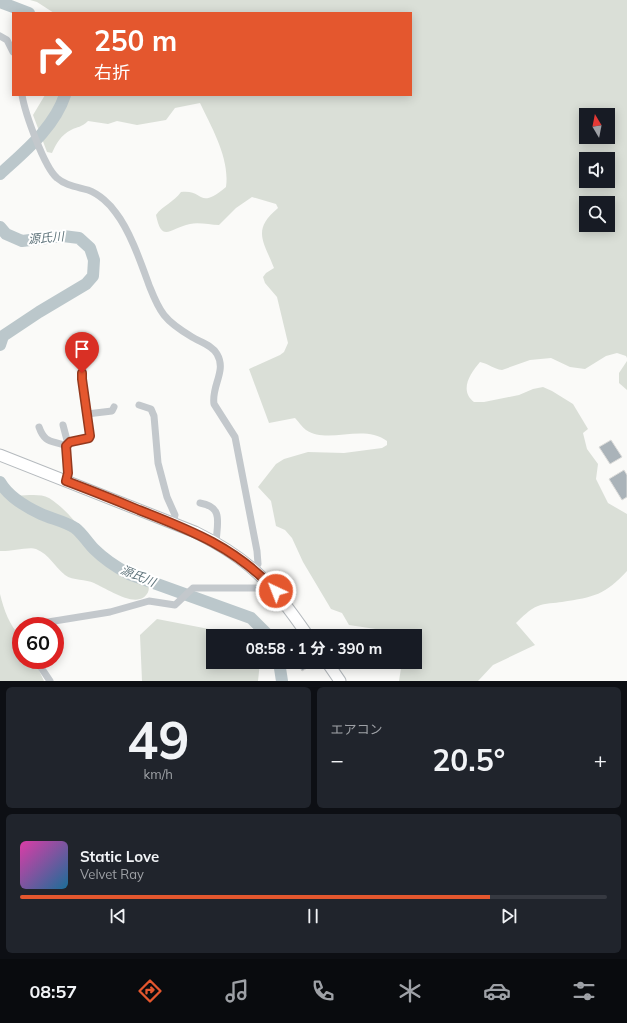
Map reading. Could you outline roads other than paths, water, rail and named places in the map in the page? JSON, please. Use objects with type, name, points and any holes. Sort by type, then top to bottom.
[{"type":"main road","points":[[4,456],[173,523],[216,543],[254,569],[270,585],[303,629]]},
{"type":"main road","points":[[332,669],[340,681]]},
{"type":"street","points":[[0,36],[7,40],[12,50]]},
{"type":"street","points":[[22,96],[42,156],[57,178],[67,184],[90,191],[102,198],[117,213],[135,249],[156,302],[163,314],[172,324],[210,347],[217,353],[220,363],[220,372],[213,390],[214,404],[235,437],[257,550],[258,564],[254,569]]},
{"type":"street","points":[[39,427],[42,435],[52,443],[67,445],[89,438],[90,436],[82,379],[83,371]]},
{"type":"street","points":[[139,405],[151,409],[154,416],[158,463],[167,497],[175,515],[173,523]]},
{"type":"street","points":[[87,414],[112,411],[114,407]]},
{"type":"street","points":[[63,425],[67,445],[68,473],[66,481]]},
{"type":"street","points":[[200,503],[211,505],[216,511],[218,519],[216,543]]},
{"type":"street","points":[[64,619],[110,612],[149,600],[175,605],[179,603],[193,588],[264,588],[270,585]]},
{"type":"street","points":[[42,669],[50,681]]},
{"type":"waterway","name":"源氏川","points":[[0,2],[26,12]]},
{"type":"waterway","name":"源氏川","points":[[0,174],[38,138],[54,118],[65,96]]},
{"type":"waterway","name":"源氏川","points":[[0,227],[6,234],[22,241],[63,236],[79,238],[90,248],[94,260],[93,276],[86,284],[39,312],[3,336],[0,345]]},
{"type":"waterway","name":"源氏川","points":[[0,482],[8,492],[24,504],[41,514],[75,528],[98,553],[110,563],[129,574],[251,618],[262,629]]},
{"type":"waterway","name":"源氏川","points":[[280,669],[282,681]]}]
